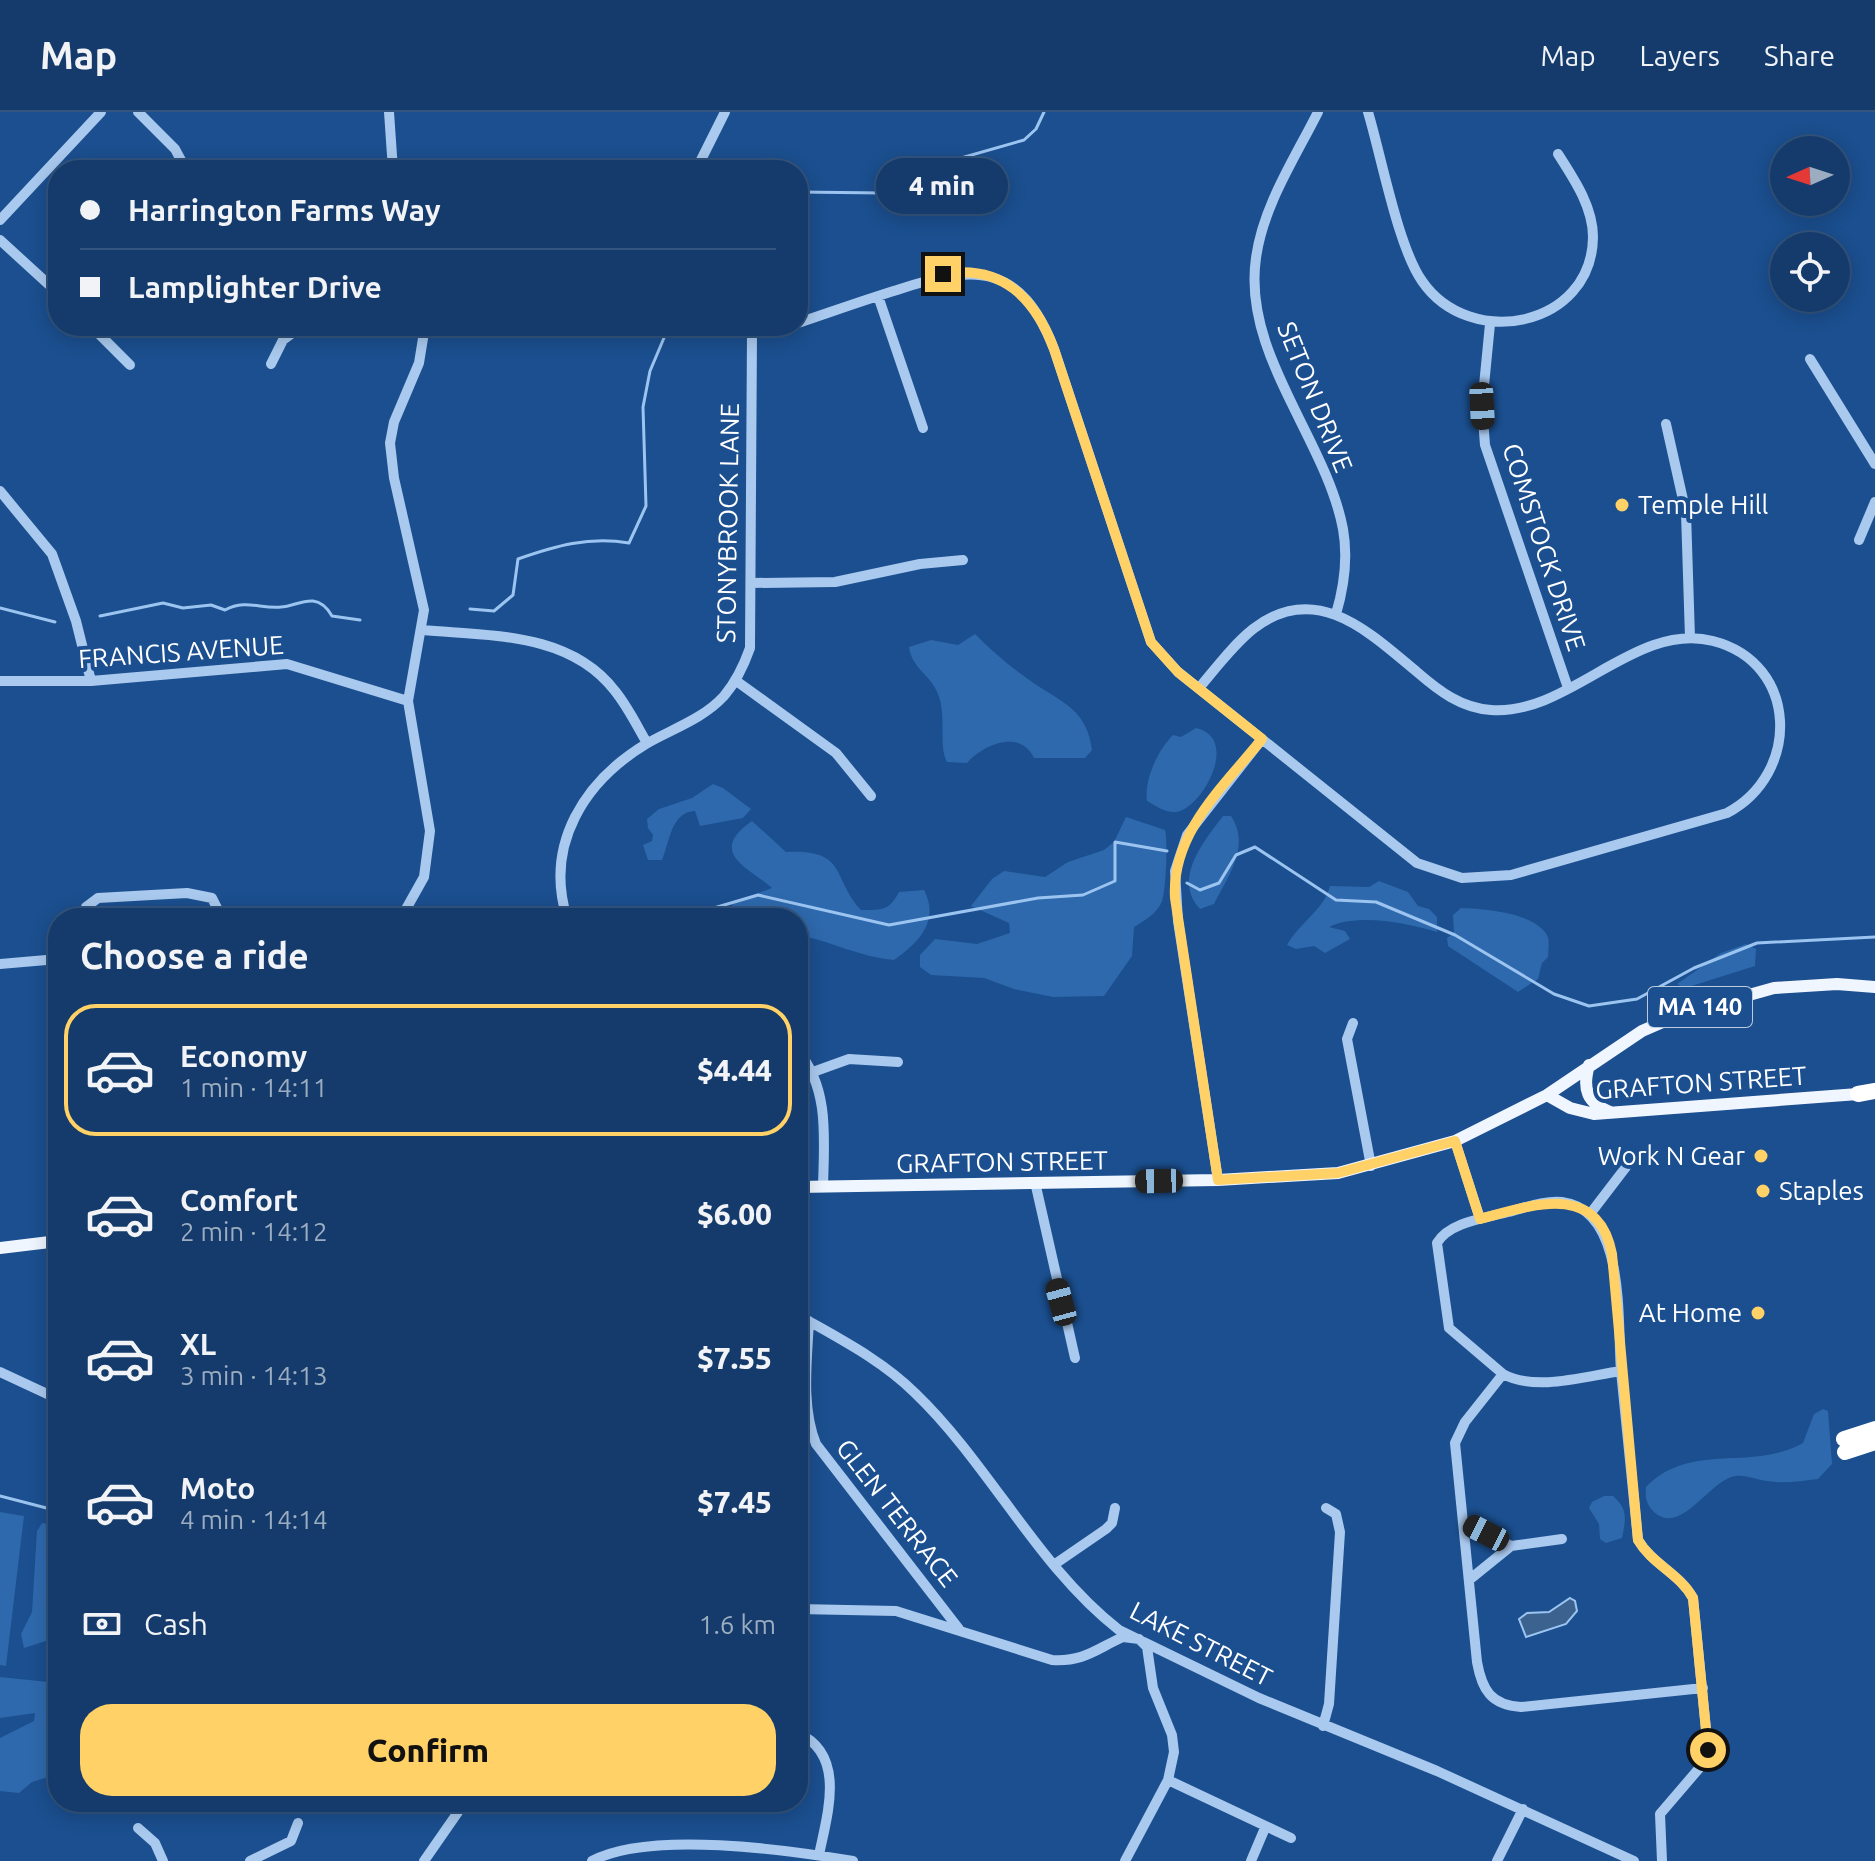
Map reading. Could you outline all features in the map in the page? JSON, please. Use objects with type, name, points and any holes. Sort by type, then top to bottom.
[{"type":"highway","points":[[1875,1429],[1844,1446],[1875,1442]]},
{"type":"main road","name":"MA 140","points":[[1547,1095],[1655,1024],[1723,1000],[1786,986],[1875,987]]},
{"type":"main road","points":[[1589,1065],[1585,1080],[1589,1099],[1613,1113]]},
{"type":"main road","name":"GRAFTON STREET","points":[[808,1187],[1218,1180],[1310,1175],[1371,1166],[1455,1141],[1547,1095],[1578,1111],[1613,1113],[1869,1094]]},
{"type":"main road","points":[[0,1248],[48,1242]]},
{"type":"street","points":[[56,160],[101,112]]},
{"type":"street","points":[[138,112],[179,153],[180,160]]},
{"type":"street","points":[[389,112],[392,160]]},
{"type":"street","points":[[701,160],[725,112]]},
{"type":"street","name":"SETON DRIVE","points":[[1318,112],[1261,234],[1255,287],[1261,331],[1342,525],[1344,571],[1336,614]]},
{"type":"street","points":[[1368,112],[1404,238],[1422,281],[1453,310],[1490,324],[1522,320],[1549,310],[1572,290],[1588,265],[1593,237],[1590,214],[1558,154]]},
{"type":"street","points":[[0,220],[48,169]]},
{"type":"street","points":[[0,240],[48,284]]},
{"type":"street","points":[[808,320],[943,274],[974,273],[1004,282],[1035,307],[1054,349],[1151,642],[1166,660],[1199,688],[1389,845],[1417,863],[1462,878],[1511,875],[1722,815],[1748,800],[1765,782],[1776,759],[1781,735],[1779,710],[1771,687],[1756,667],[1737,651],[1714,641],[1690,638],[1653,646],[1568,688],[1511,710],[1490,710],[1447,696],[1368,632],[1336,614],[1302,610],[1276,615],[1244,637],[1199,688]]},
{"type":"street","points":[[878,296],[923,428]]},
{"type":"street","name":"COMSTOCK DRIVE","points":[[1490,324],[1482,406],[1485,445],[1568,688]]},
{"type":"street","points":[[101,336],[130,365]]},
{"type":"street","points":[[271,364],[283,340],[288,336]]},
{"type":"street","points":[[407,908],[424,877],[430,847],[429,816],[408,701],[409,681],[423,630],[422,600],[394,478],[390,443],[394,422],[419,363],[423,336]]},
{"type":"street","name":"STONYBROOK LANE","points":[[566,908],[561,873],[565,844],[576,810],[605,773],[647,743],[713,706],[735,680],[750,648],[752,336]]},
{"type":"street","points":[[1810,359],[1875,464]]},
{"type":"street","points":[[1666,424],[1686,516],[1690,638]]},
{"type":"street","points":[[0,491],[46,544],[57,565],[91,681]]},
{"type":"street","points":[[1859,540],[1875,502]]},
{"type":"street","points":[[752,583],[835,582],[920,564],[963,560]]},
{"type":"street","points":[[423,630],[542,643],[578,658],[615,690],[647,743]]},
{"type":"street","name":"FRANCIS AVENUE","points":[[0,681],[91,681],[287,664],[408,701]]},
{"type":"street","points":[[735,680],[836,753],[871,796]]},
{"type":"street","points":[[1218,1180],[1175,898],[1175,871],[1187,835],[1262,739]]},
{"type":"street","points":[[87,908],[90,903],[104,897],[187,893],[212,898],[217,908]]},
{"type":"street","points":[[0,964],[48,960]]},
{"type":"street","points":[[1353,1023],[1347,1043],[1371,1166]]},
{"type":"street","points":[[813,1072],[849,1059],[898,1062]]},
{"type":"street","points":[[808,1065],[813,1072],[822,1109],[823,1187]]},
{"type":"street","points":[[1455,1141],[1480,1219]]},
{"type":"street","points":[[1590,1214],[1626,1167]]},
{"type":"street","points":[[1035,1182],[1075,1358]]},
{"type":"street","points":[[1621,1371],[1542,1382],[1519,1381],[1503,1374],[1456,1336],[1445,1312],[1437,1243],[1447,1233],[1480,1219],[1553,1202],[1572,1204],[1590,1214],[1604,1229],[1610,1247],[1638,1540],[1650,1558],[1684,1585],[1693,1598],[1703,1688],[1707,1754],[1660,1814],[1662,1861]]},
{"type":"street","name":"LAKE STREET","points":[[809,1321],[882,1365],[916,1393],[1101,1616],[1139,1639],[1323,1726],[1523,1809],[1634,1861]]},
{"type":"street","name":"GLEN TERRACE","points":[[808,1362],[809,1321]]},
{"type":"street","points":[[0,1372],[48,1394]]},
{"type":"street","points":[[1503,1374],[1456,1437],[1479,1677],[1487,1693],[1500,1704],[1543,1706],[1703,1688]]},
{"type":"street","name":"GLEN TERRACE","points":[[808,1422],[816,1444],[960,1630]]},
{"type":"street","points":[[1055,1564],[1106,1529],[1112,1523],[1115,1508]]},
{"type":"street","points":[[1323,1726],[1329,1704],[1340,1532],[1336,1514],[1326,1508]]},
{"type":"street","points":[[1464,1522],[1511,1546]]},
{"type":"street","points":[[1469,1580],[1511,1546],[1562,1539]]},
{"type":"street","points":[[808,1609],[896,1611],[1035,1655],[1066,1661],[1109,1647],[1123,1637],[1139,1639],[1147,1647],[1153,1688],[1172,1735],[1174,1761],[1168,1780],[1125,1861]]},
{"type":"street","points":[[808,1739],[815,1744],[829,1770],[829,1801],[819,1855]]},
{"type":"street","points":[[1168,1780],[1291,1838]]},
{"type":"street","points":[[1497,1861],[1523,1809]]},
{"type":"street","points":[[424,1861],[458,1812]]},
{"type":"street","points":[[250,1861],[291,1841],[298,1823]]},
{"type":"street","points":[[138,1828],[155,1843],[163,1861]]},
{"type":"street","points":[[1251,1861],[1265,1828]]},
{"type":"street","points":[[592,1861],[624,1850],[697,1846],[819,1855],[853,1861]]},
{"type":"shaded area","points":[[975,634],[1013,668],[1074,710],[1085,726],[1092,750],[1085,758],[1034,758],[1020,744],[1002,742],[983,750],[967,763],[947,762],[943,747],[941,703],[931,682],[914,661],[909,647],[931,640],[958,645]]},
{"type":"shaded area","points":[[1196,728],[1209,734],[1216,745],[1213,773],[1206,787],[1186,808],[1176,812],[1164,810],[1147,801],[1153,765],[1173,735],[1181,737]]},
{"type":"shaded area","points":[[713,784],[751,809],[743,818],[700,826],[695,811],[687,813],[672,829],[662,860],[648,860],[643,845],[652,841],[653,835],[647,819],[659,809],[692,798]]},
{"type":"shaded area","points":[[1223,816],[1231,816],[1237,827],[1238,850],[1231,872],[1214,904],[1200,909],[1192,897],[1190,873],[1200,849]]},
{"type":"shaded area","points":[[1126,817],[1165,830],[1165,887],[1157,909],[1134,927],[1132,956],[1104,996],[1053,997],[1014,989],[984,978],[931,975],[920,967],[920,955],[935,939],[977,944],[1010,933],[1009,923],[971,906],[992,879],[1004,871],[1045,877],[1068,862],[1104,850],[1114,842]]},
{"type":"shaded area","points":[[752,821],[786,852],[806,852],[829,860],[861,910],[884,908],[892,903],[899,892],[924,890],[930,911],[924,930],[894,960],[869,956],[808,938],[808,908],[731,908],[734,902],[772,888],[736,859],[732,851],[733,842]]},
{"type":"shaded area","points":[[1379,881],[1408,892],[1418,906],[1429,909],[1437,917],[1437,932],[1397,923],[1353,921],[1329,927],[1345,931],[1350,939],[1325,953],[1314,946],[1296,949],[1287,945],[1317,909],[1330,886],[1369,887]]},
{"type":"shaded area","points":[[1461,908],[1506,913],[1538,925],[1547,935],[1549,944],[1548,957],[1542,963],[1538,979],[1518,992],[1448,946],[1447,938],[1454,933],[1453,915]]},
{"type":"shaded area","points":[[1746,944],[1756,949],[1755,966],[1685,988],[1677,984],[1721,953]]},
{"type":"shaded area","points":[[1823,1409],[1828,1411],[1832,1464],[1818,1479],[1780,1482],[1736,1476],[1715,1487],[1684,1513],[1673,1518],[1663,1517],[1648,1505],[1646,1487],[1664,1473],[1702,1461],[1763,1456],[1803,1443],[1814,1414]]},
{"type":"shaded area","points":[[1604,1496],[1613,1496],[1618,1501],[1625,1520],[1622,1538],[1606,1543],[1600,1539],[1599,1524],[1589,1508],[1592,1502]]},
{"type":"shaded area","points":[[0,1512],[24,1516],[6,1666],[0,1665]]},
{"type":"shaded area","points":[[42,1523],[48,1524],[48,1640],[24,1648],[21,1634],[32,1612],[37,1531]]},
{"type":"shaded area","points":[[1570,1598],[1575,1601],[1577,1611],[1566,1624],[1526,1637],[1519,1619],[1527,1613],[1549,1612]]},
{"type":"shaded area","points":[[0,1677],[48,1682],[48,1777],[32,1782],[19,1793],[0,1791],[0,1738],[34,1721],[35,1713],[0,1718]]},
{"type":"waterway","points":[[808,192],[883,193],[947,162],[1024,140],[1036,129],[1044,112]]},
{"type":"waterway","points":[[470,609],[494,611],[513,595],[518,559],[572,544],[600,541],[629,543],[646,506],[643,407],[650,371],[665,336]]},
{"type":"waterway","points":[[100,616],[163,603],[183,608],[211,605],[225,610],[240,605],[281,607],[313,601],[324,606],[332,616],[360,620]]},
{"type":"waterway","points":[[0,608],[55,622]]},
{"type":"waterway","points":[[714,908],[758,895],[889,925],[1038,898],[1083,895],[1115,881],[1115,842],[1167,851]]},
{"type":"waterway","points":[[1187,883],[1200,890],[1219,883],[1236,855],[1255,847],[1336,900],[1376,902],[1455,935],[1554,994],[1589,1006],[1637,999],[1694,968],[1757,943],[1875,937]]},
{"type":"waterway","points":[[0,1496],[48,1508]]},
{"type":"place","name":"Temple Hill","points":[[1622,505]]},
{"type":"place","name":"Work N Gear","points":[[1761,1156]]},
{"type":"place","name":"Staples","points":[[1763,1191]]},
{"type":"place","name":"At Home","points":[[1758,1313]]},
{"type":"route","points":[[943,274],[974,273],[1004,282],[1024,295],[1042,317],[1151,642],[1178,672],[1262,739],[1192,827],[1175,871],[1175,898],[1218,1180],[1338,1173],[1455,1141],[1480,1219],[1558,1202],[1576,1206],[1598,1221],[1610,1243],[1612,1254],[1638,1540],[1650,1558],[1684,1585],[1693,1598],[1708,1750]]}]
